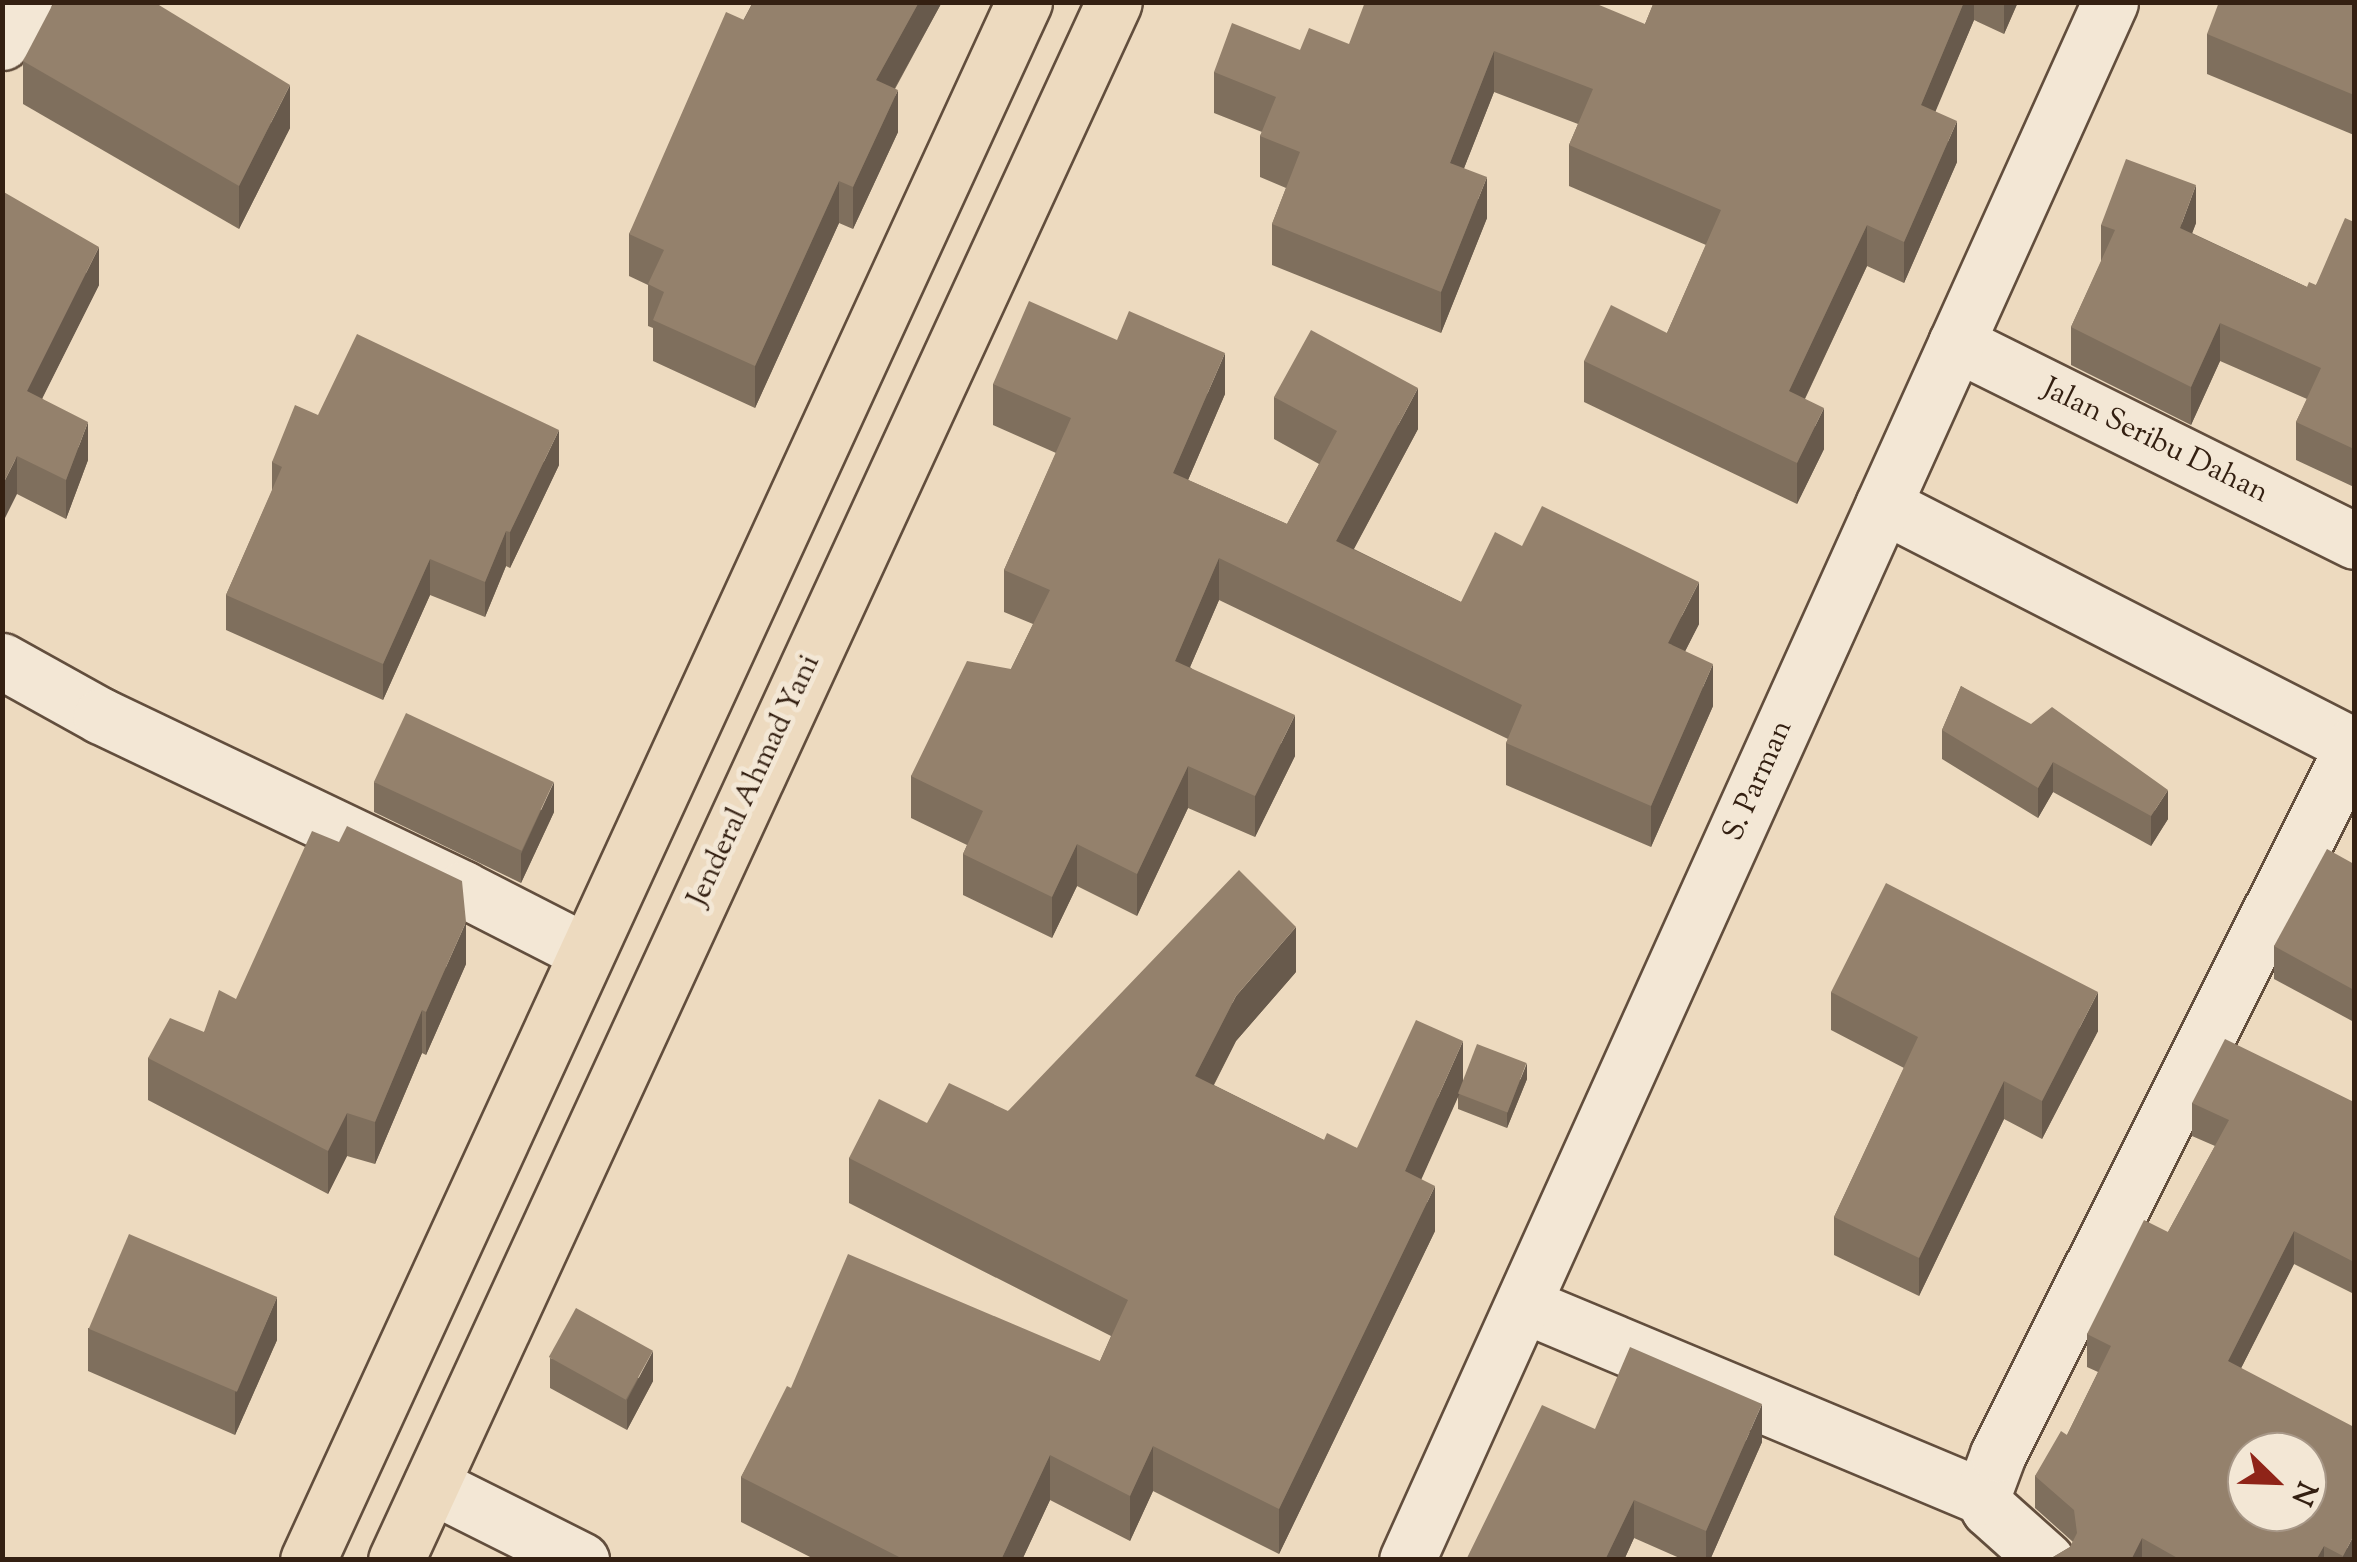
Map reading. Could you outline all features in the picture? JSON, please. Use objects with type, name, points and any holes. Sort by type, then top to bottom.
[{"type":"highway","points":[[308,1560],[1024,2]]},
{"type":"highway","name":"Jenderal Ahmad Yani","points":[[396,1560],[1114,2]]},
{"type":"street","points":[[2,42],[24,2]]},
{"type":"street","name":"S. Parman","points":[[1407,1560],[2110,2]]},
{"type":"street","name":"Jalan Seribu Dahan","points":[[1956,343],[2354,541]]},
{"type":"street","points":[[1883,505],[2354,745],[1998,1454],[1982,1497]]},
{"type":"street","points":[[2,661],[101,716],[463,888],[586,952]]},
{"type":"street","points":[[1524,1306],[1982,1497],[1989,1510],[2046,1560]]},
{"type":"street","points":[[431,1485],[582,1560]]},
{"type":"building","points":[[54,2],[154,2],[290,85],[239,186],[23,61]]},
{"type":"building","points":[[753,2],[919,2],[876,80],[898,90],[853,187],[839,181],[755,366],[653,320],[664,292],[648,284],[664,250],[629,234],[726,12],[744,20]]},
{"type":"building","points":[[1365,2],[1592,2],[1645,24],[1654,2],[1964,2],[1921,105],[1957,121],[1904,242],[1867,225],[1789,391],[1824,408],[1797,463],[1584,361],[1611,305],[1667,333],[1721,210],[1569,145],[1593,89],[1494,51],[1450,163],[1487,177],[1441,292],[1272,224],[1300,152],[1260,136],[1276,97],[1214,72],[1232,23],[1300,50],[1309,28],[1349,44]]},
{"type":"building","points":[[2219,2],[2354,2],[2354,95],[2207,34]]},
{"type":"building","points":[[2126,159],[2196,185],[2180,228],[2307,287],[2309,282],[2316,285],[2345,218],[2354,222],[2354,449],[2296,422],[2321,368],[2220,323],[2191,387],[2071,327],[2115,230],[2101,225]]},
{"type":"building","points":[[2,191],[99,247],[27,391],[88,422],[66,480],[17,456],[2,486]]},
{"type":"building","points":[[1029,301],[1117,340],[1129,311],[1225,353],[1173,473],[1287,524],[1337,431],[1274,397],[1311,330],[1418,388],[1336,541],[1461,602],[1495,532],[1522,546],[1542,506],[1699,582],[1668,643],[1713,664],[1651,806],[1506,743],[1522,705],[1219,558],[1175,661],[1295,715],[1255,796],[1188,766],[1137,874],[1077,844],[1052,897],[963,854],[983,811],[911,776],[967,661],[1011,669],[1050,590],[1004,570],[1071,418],[993,384]]},
{"type":"building","points":[[357,334],[559,430],[510,532],[506,531],[485,582],[430,559],[383,664],[226,595],[282,467],[272,462],[295,405],[318,415]]},
{"type":"building","points":[[1961,686],[2031,724],[2052,707],[2168,790],[2151,816],[2053,762],[2038,788],[1942,730]]},
{"type":"building","points":[[406,713],[554,782],[522,851],[374,782]]},
{"type":"building","points":[[347,826],[462,881],[466,922],[426,1012],[422,1010],[375,1122],[347,1113],[328,1151],[148,1058],[170,1018],[204,1032],[219,990],[236,999],[312,831],[339,842]]},
{"type":"building","points":[[2327,849],[2354,864],[2354,990],[2274,946]]},
{"type":"building","points":[[1239,870],[1296,927],[1236,996],[1195,1076],[1324,1140],[1327,1133],[1357,1148],[1416,1020],[1463,1041],[1405,1171],[1435,1186],[1279,1509],[1153,1446],[1130,1496],[1050,1455],[1001,1560],[905,1560],[741,1477],[787,1386],[791,1388],[848,1254],[1100,1361],[1128,1300],[849,1158],[879,1099],[927,1123],[949,1083],[1008,1111]]},
{"type":"building","points":[[1886,883],[2098,992],[2042,1101],[2004,1081],[1919,1258],[1834,1217],[1918,1037],[1831,992]]},
{"type":"building","points":[[2225,1039],[2354,1102],[2354,1262],[2294,1231],[2228,1361],[2354,1427],[2354,1535],[2343,1556],[2324,1546],[2316,1560],[2181,1560],[2142,1538],[2131,1560],[2048,1560],[2070,1547],[2077,1533],[2074,1510],[2035,1476],[2061,1431],[2067,1435],[2111,1346],[2087,1334],[2144,1220],[2168,1232],[2229,1120],[2192,1103]]},
{"type":"building","points":[[1477,1044],[1526,1063],[1507,1112],[1458,1093]]},
{"type":"building","points":[[129,1234],[277,1297],[237,1392],[89,1329]]},
{"type":"building","points":[[576,1308],[653,1351],[626,1400],[549,1357]]},
{"type":"building","points":[[1630,1347],[1762,1404],[1706,1531],[1634,1500],[1605,1560],[1466,1560],[1542,1405],[1595,1429]]}]
